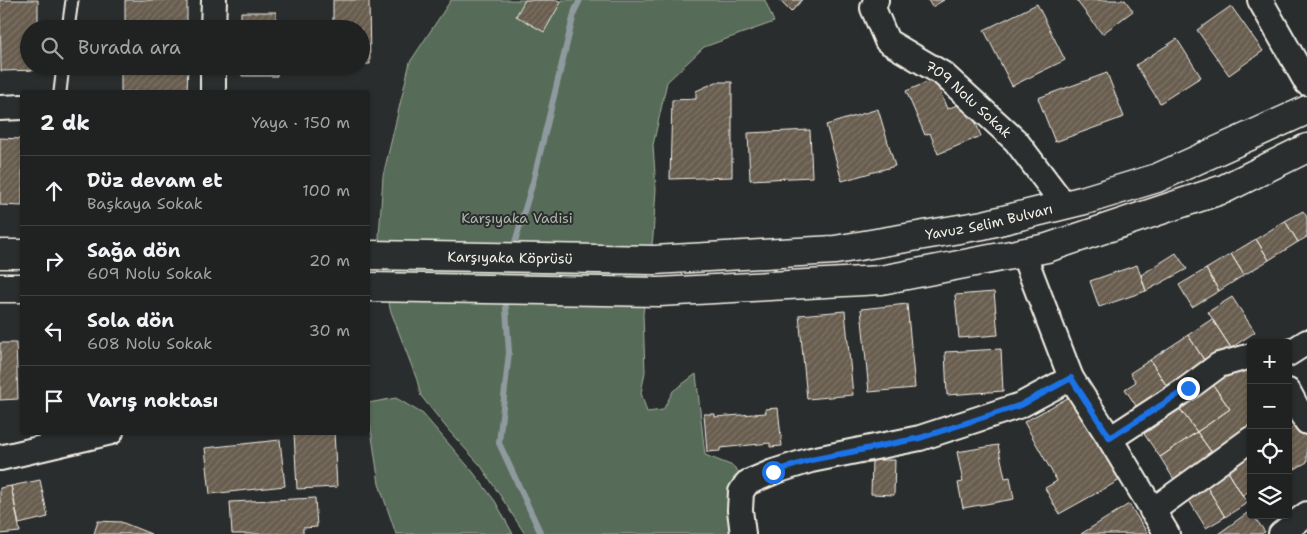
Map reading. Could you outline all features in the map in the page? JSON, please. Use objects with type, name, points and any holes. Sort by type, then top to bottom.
[{"type":"main road","name":"Yavuz Selim Bulvarı","points":[[654,260],[835,250],[983,225],[1065,206],[1158,178],[1307,110]]},
{"type":"main road","points":[[376,287],[659,292],[881,280],[1047,248],[1224,189],[1307,148]]},
{"type":"main road","points":[[0,254],[20,254]]},
{"type":"main road","name":"Karşıyaka Köprüsü","points":[[370,255],[654,260]]},
{"type":"main road","points":[[0,288],[20,288]]},
{"type":"street","points":[[214,0],[214,20]]},
{"type":"street","name":"709 Nolu Sokak","points":[[876,0],[874,8],[888,41],[943,74],[1016,141],[1065,206]]},
{"type":"street","points":[[1260,0],[1307,83]]},
{"type":"street","points":[[213,75],[213,90]]},
{"type":"street","points":[[0,108],[20,107]]},
{"type":"street","points":[[1023,253],[1071,378],[1110,438],[1167,534]]},
{"type":"street","points":[[1292,351],[1307,342]]},
{"type":"street","points":[[1110,438],[1188,388],[1219,365],[1247,357]]},
{"type":"street","points":[[743,534],[740,510],[742,492],[747,483],[773,472],[811,460],[920,438],[1021,405],[1071,378]]},
{"type":"street","points":[[0,458],[98,435]]},
{"type":"street","points":[[1152,511],[1247,442]]},
{"type":"street","points":[[1280,534],[1307,514]]},
{"type":"lane","points":[[69,20],[72,0]]},
{"type":"lane","points":[[60,90],[62,75]]},
{"type":"green space","name":"Karşıyaka Vadisi","points":[[451,0],[557,0],[561,2],[562,0],[765,0],[774,22],[704,47],[667,82],[653,145],[656,189],[653,236],[643,314],[645,372],[641,393],[647,412],[663,410],[673,391],[696,374],[705,455],[733,466],[742,475],[737,534],[525,534],[481,466],[421,396],[417,380],[390,309],[379,237],[383,176],[410,62]]},
{"type":"green space","points":[[396,398],[423,414],[473,472],[495,501],[513,534],[396,534],[379,484],[370,423],[370,403]]},
{"type":"building","points":[[0,0],[38,0],[38,20],[20,20],[20,70],[1,71]]},
{"type":"building","points":[[125,0],[187,0],[187,20],[125,20]]},
{"type":"building","points":[[333,0],[369,0],[369,20],[333,20]]},
{"type":"building","points":[[525,0],[557,0],[561,2],[544,32],[516,16]]},
{"type":"building","points":[[779,0],[802,0],[791,12]]},
{"type":"building","points":[[928,0],[944,0],[932,7]]},
{"type":"building","points":[[1076,0],[1125,0],[1133,11],[1102,34]]},
{"type":"building","points":[[1037,4],[1065,60],[1012,86],[984,30]]},
{"type":"building","points":[[1231,6],[1263,51],[1229,75],[1197,30]]},
{"type":"building","points":[[241,12],[276,12],[276,20],[241,20]]},
{"type":"building","points":[[1177,39],[1201,77],[1160,103],[1136,65]]},
{"type":"building","points":[[1107,73],[1124,117],[1055,142],[1038,98]]},
{"type":"building","points":[[121,75],[188,75],[187,90],[121,90]]},
{"type":"building","points":[[242,75],[277,75],[277,76]]},
{"type":"building","points":[[935,79],[947,109],[967,101],[981,136],[938,154],[930,133],[925,135],[906,91]]},
{"type":"building","points":[[716,82],[732,82],[732,177],[670,179],[672,100],[696,99],[696,91]]},
{"type":"building","points":[[878,109],[895,166],[842,181],[826,125]]},
{"type":"building","points":[[810,130],[812,177],[750,180],[748,133]]},
{"type":"building","points":[[0,138],[20,139],[20,206],[0,205]]},
{"type":"building","points":[[1303,211],[1307,217],[1307,237],[1298,242],[1285,221]]},
{"type":"building","points":[[1285,221],[1298,242],[1269,260],[1256,239]]},
{"type":"building","points":[[1256,239],[1269,260],[1244,275],[1231,254]]},
{"type":"building","points":[[1176,253],[1187,269],[1146,291],[1141,275]]},
{"type":"building","points":[[1231,254],[1244,275],[1219,291],[1206,269]]},
{"type":"building","points":[[1137,265],[1146,291],[1099,307],[1090,281]]},
{"type":"building","points":[[1206,269],[1219,291],[1192,307],[1179,285]]},
{"type":"building","points":[[994,292],[998,335],[959,338],[955,295]]},
{"type":"building","points":[[1232,297],[1255,332],[1231,348],[1208,312]]},
{"type":"building","points":[[907,304],[915,388],[869,392],[861,309]]},
{"type":"building","points":[[845,311],[853,395],[807,399],[799,315]]},
{"type":"building","points":[[1212,319],[1231,348],[1206,363],[1188,335]]},
{"type":"building","points":[[1188,335],[1206,363],[1168,388],[1150,360]]},
{"type":"building","points":[[0,343],[16,343],[18,399],[0,400]]},
{"type":"building","points":[[1001,349],[1003,391],[947,395],[945,352]]},
{"type":"building","points":[[1150,360],[1168,388],[1138,409],[1125,389],[1136,382],[1130,373]]},
{"type":"building","points":[[1246,363],[1247,364],[1247,429],[1212,453],[1197,432],[1230,409],[1213,385]]},
{"type":"building","points":[[1213,385],[1230,409],[1197,432],[1180,409]]},
{"type":"building","points":[[1073,395],[1120,480],[1059,514],[1045,488],[1057,481],[1024,422]]},
{"type":"building","points":[[778,408],[782,446],[770,447],[770,443],[720,448],[720,451],[707,452],[704,414],[715,414],[715,417],[766,413],[765,409]]},
{"type":"building","points":[[1180,409],[1197,432],[1160,457],[1144,434]]},
{"type":"building","points":[[1299,423],[1307,437],[1307,462],[1292,471],[1292,429]]},
{"type":"building","points":[[1197,432],[1212,453],[1175,481],[1160,457]]},
{"type":"building","points":[[294,435],[334,435],[337,487],[297,489]]},
{"type":"building","points":[[280,440],[285,486],[210,494],[205,448]]},
{"type":"building","points":[[998,445],[1005,478],[1010,477],[1014,499],[963,508],[958,483],[963,482],[957,452]]},
{"type":"building","points":[[1247,455],[1247,492],[1242,495],[1226,468]]},
{"type":"building","points":[[872,460],[895,460],[894,495],[871,494]]},
{"type":"building","points":[[1226,468],[1247,503],[1225,517],[1204,482]]},
{"type":"building","points":[[40,480],[48,517],[19,524],[11,486]]},
{"type":"building","points":[[1204,482],[1225,517],[1206,528],[1185,494]]},
{"type":"building","points":[[11,486],[20,532],[0,534],[0,488]]},
{"type":"building","points":[[315,498],[317,527],[303,528],[303,534],[232,534],[230,502]]},
{"type":"building","points":[[1129,504],[1148,534],[1081,534]]},
{"type":"building","points":[[1247,513],[1247,519],[1256,519],[1265,532],[1261,534],[1218,534]]},
{"type":"building","points":[[98,521],[121,522],[151,534],[94,534]]},
{"type":"waterway","points":[[512,252],[533,182],[575,10],[580,0]]},
{"type":"waterway","points":[[505,295],[509,352],[499,443],[541,534]]},
{"type":"route","points":[[773,472],[811,460],[920,438],[1021,405],[1071,378],[1110,438],[1188,388]]}]
